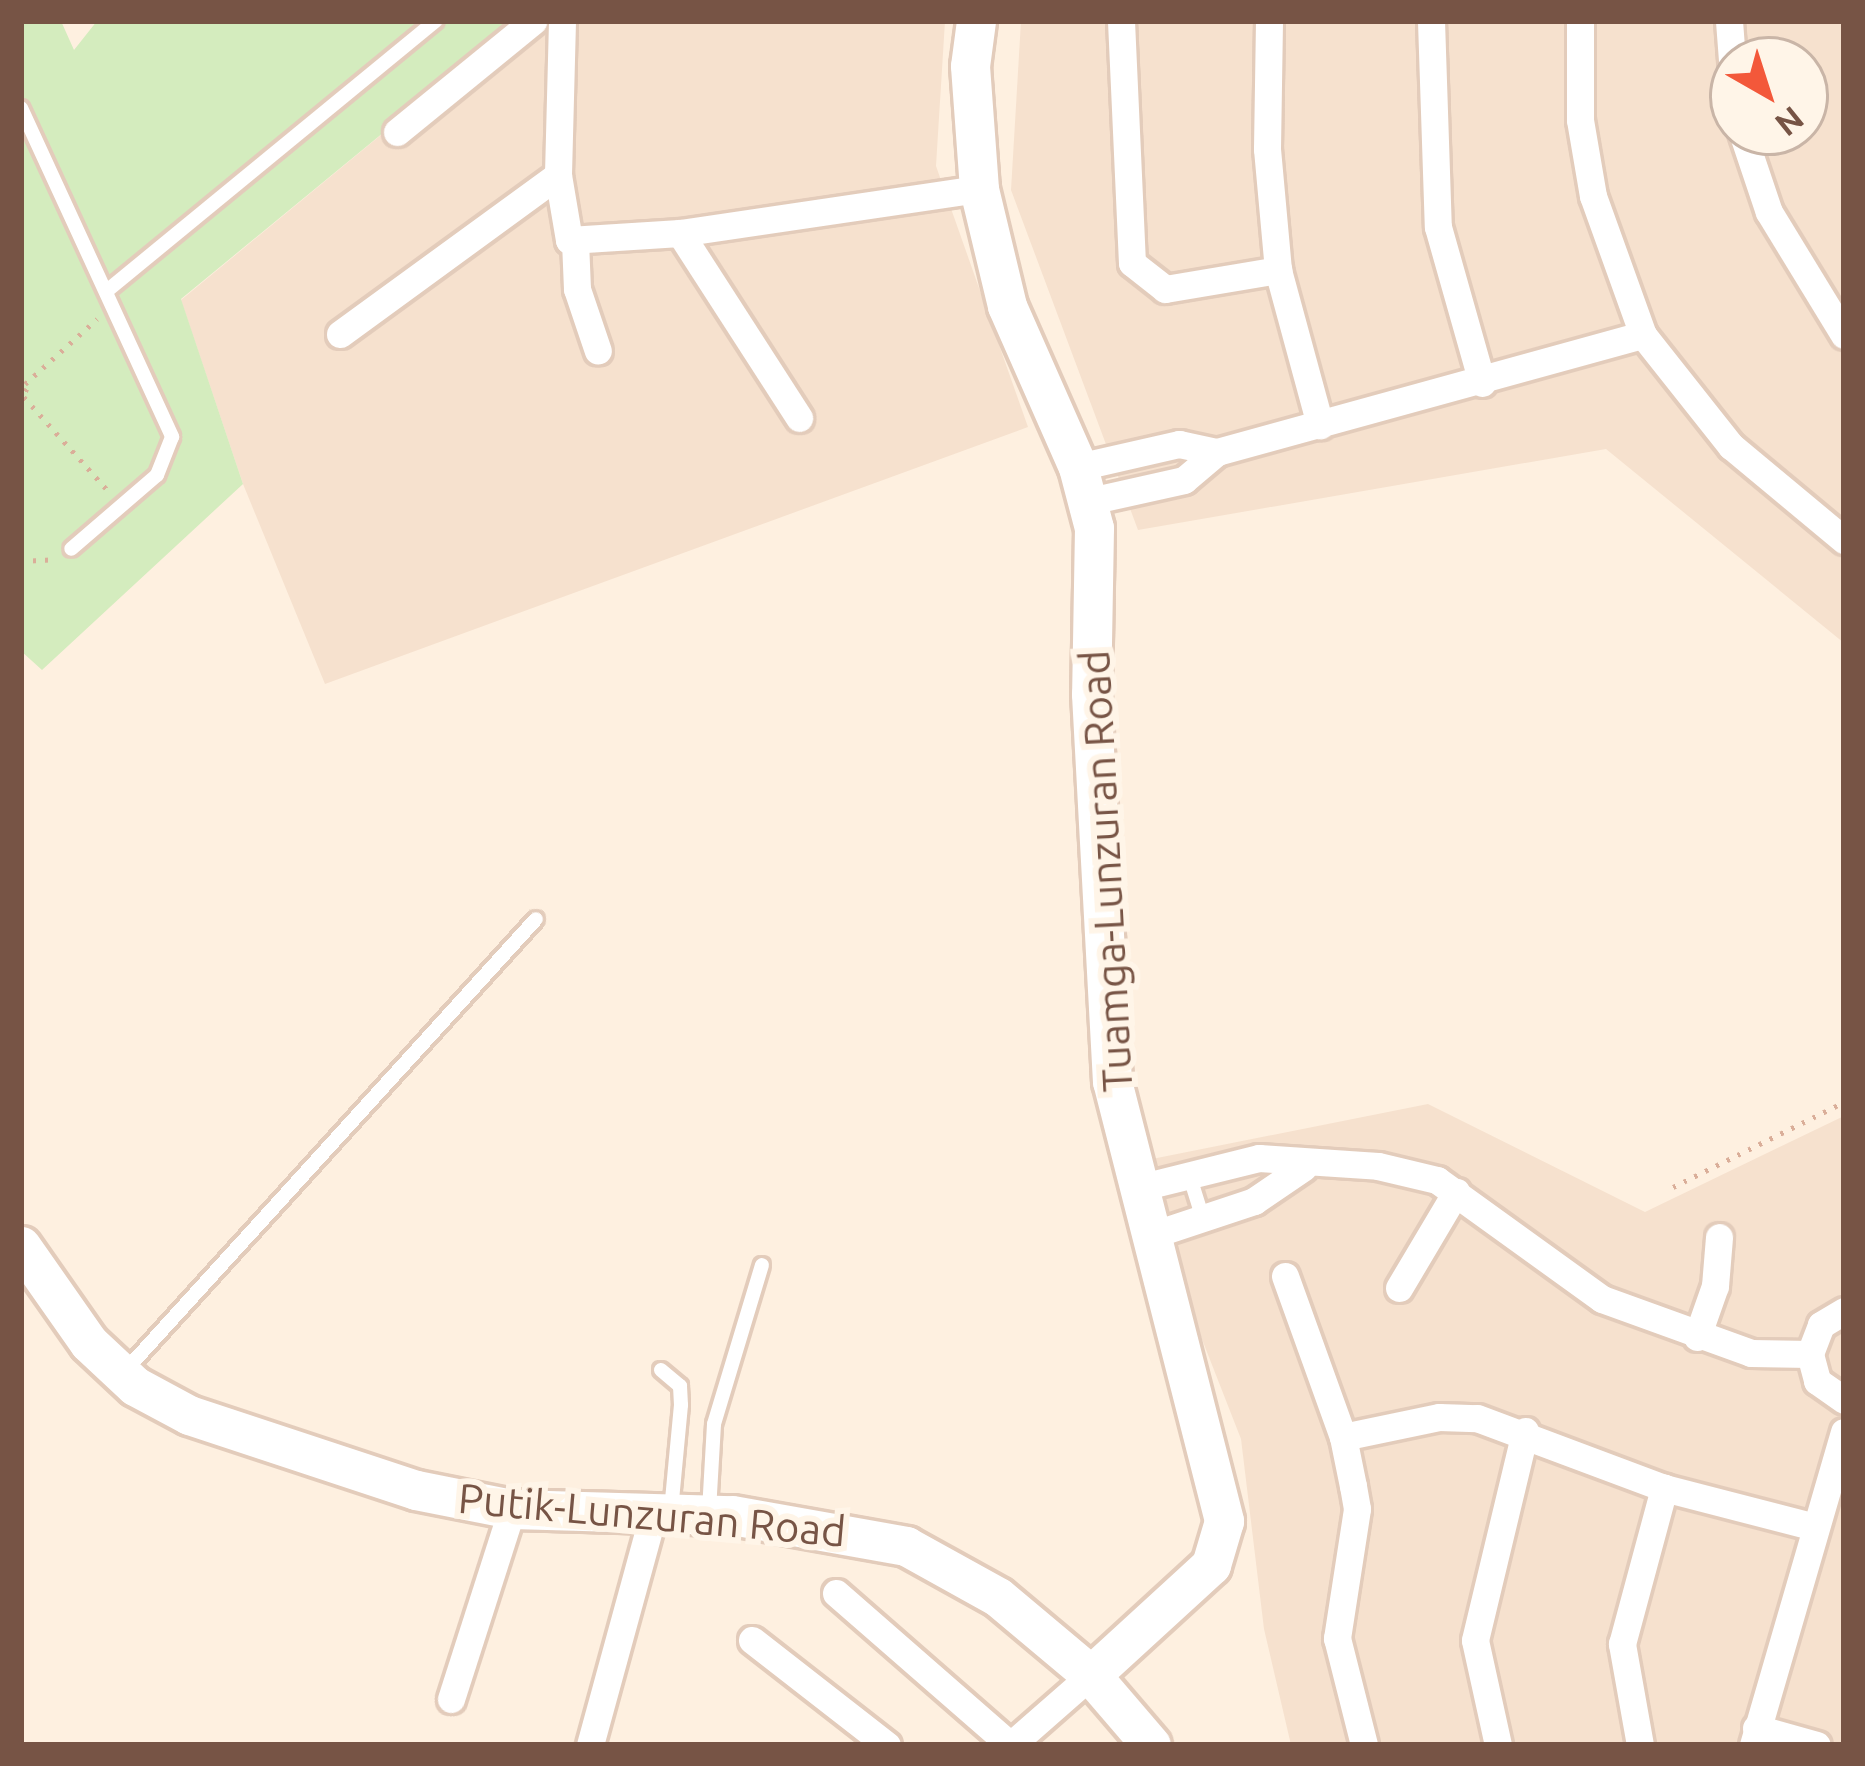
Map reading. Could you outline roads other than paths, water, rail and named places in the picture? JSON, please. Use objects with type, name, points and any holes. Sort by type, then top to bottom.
[{"type":"street","points":[[398,132],[533,21]]},
{"type":"street","points":[[562,21],[558,175],[563,233],[575,242],[680,233],[979,189]]},
{"type":"street","name":"Tuamga-Lunzuran Road","points":[[976,21],[970,89],[979,189],[1007,306],[1084,484],[1112,1081],[1223,1521],[1210,1565],[1091,1675]]},
{"type":"street","points":[[1120,21],[1132,263],[1165,290],[1278,270]]},
{"type":"street","points":[[1269,21],[1267,149],[1278,270],[1320,425]]},
{"type":"street","points":[[1431,21],[1438,226],[1482,383]]},
{"type":"street","points":[[1580,21],[1580,120],[1592,196],[1642,335],[1731,446],[1844,540]]},
{"type":"street","points":[[1750,156],[1769,212],[1844,334]]},
{"type":"street","points":[[340,334],[558,175]]},
{"type":"street","points":[[680,233],[799,418]]},
{"type":"street","points":[[575,242],[577,290],[598,351]]},
{"type":"street","points":[[1084,484],[1179,443],[1217,452],[1482,383],[1642,335]]},
{"type":"street","points":[[1138,1188],[1250,1158],[1304,1167],[1378,1166],[1456,1192],[1602,1299],[1751,1353],[1810,1354]]},
{"type":"street","points":[[1149,1236],[1255,1202],[1304,1167]]},
{"type":"street","points":[[1399,1288],[1456,1192]]},
{"type":"street","points":[[1697,1337],[1715,1286],[1719,1237]]},
{"type":"street","name":"Putik-Lunzuran Road","points":[[21,1246],[89,1343],[123,1374],[189,1415],[283,1450],[512,1509],[678,1512],[906,1546],[998,1598],[1091,1675],[1139,1740]]},
{"type":"street","points":[[1285,1276],[1343,1437],[1357,1509],[1337,1638],[1364,1745]]},
{"type":"street","points":[[1844,1311],[1821,1325],[1810,1354],[1817,1381],[1844,1400]]},
{"type":"street","points":[[1343,1437],[1439,1418],[1525,1431],[1664,1487],[1815,1527]]},
{"type":"street","points":[[1498,1745],[1475,1640],[1525,1431]]},
{"type":"street","points":[[1817,1745],[1754,1736],[1844,1432]]},
{"type":"street","points":[[1640,1745],[1622,1644],[1664,1487]]},
{"type":"street","points":[[451,1699],[512,1509]]},
{"type":"street","points":[[590,1745],[678,1512]]},
{"type":"street","points":[[836,1593],[1011,1745],[1091,1675]]},
{"type":"street","points":[[752,1640],[887,1745]]},
{"type":"lane","points":[[111,297],[436,21]]},
{"type":"lane","points":[[21,108],[172,436],[170,458],[71,549]]},
{"type":"lane","points":[[123,1374],[536,919]]},
{"type":"lane","points":[[1189,1174],[1203,1219]]},
{"type":"lane","points":[[678,1512],[714,1424],[761,1265]]},
{"type":"lane","points":[[661,1370],[674,1377],[681,1405],[678,1512]]}]
